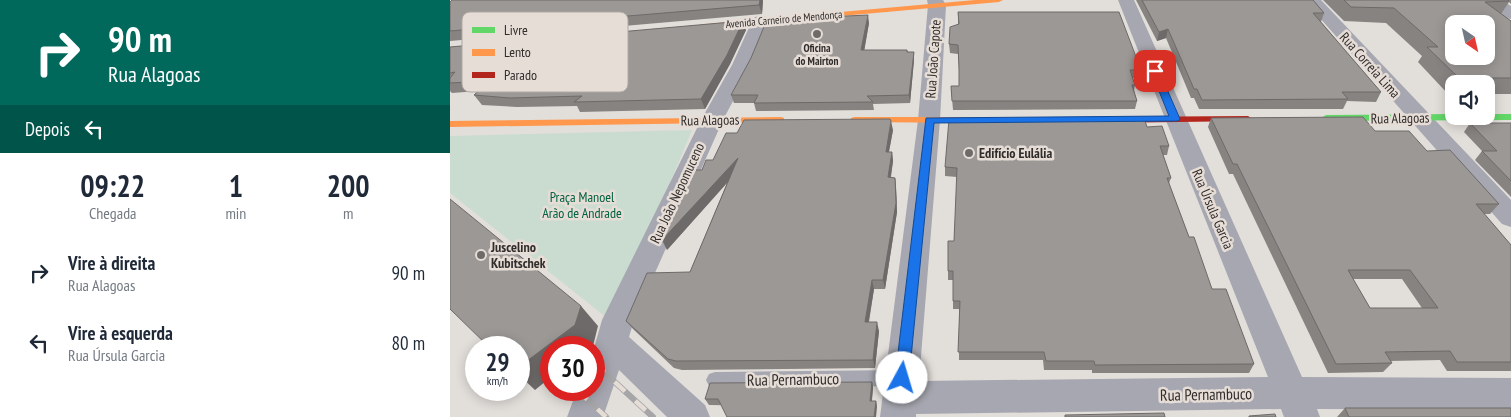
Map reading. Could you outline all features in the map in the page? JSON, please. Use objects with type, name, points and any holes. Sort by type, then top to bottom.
[{"type":"street","name":"Avenida Carneiro de Mendonça","points":[[694,27],[936,2],[999,0]]},
{"type":"street","name":"Rua Úrsula Garcia","points":[[1126,0],[1297,405]]},
{"type":"street","name":"Rua Correia Lima","points":[[1312,0],[1511,217]]},
{"type":"street","points":[[1491,0],[1511,14]]},
{"type":"street","name":"Rua João Capote","points":[[900,397],[929,120],[936,2]]},
{"type":"street","name":"Rua João Nepomuceno","points":[[585,417],[624,305],[712,120],[742,65],[761,21]]},
{"type":"street","name":"Rua Alagoas","points":[[1318,118],[1511,117]]},
{"type":"street","points":[[1097,120],[1258,119]]},
{"type":"street","name":"Rua Alagoas","points":[[450,124],[794,120]]},
{"type":"street","points":[[842,120],[1000,120]]},
{"type":"street","points":[[612,342],[692,417]]},
{"type":"street","name":"Rua Pernambuco","points":[[900,397],[1297,405],[1511,394]]},
{"type":"lane","name":"Rua Pernambuco","points":[[715,380],[900,397]]},
{"type":"green space","name":"Praça Manoel Arão de Andrade","points":[[692,130],[612,322],[450,193],[450,136]]},
{"type":"building","points":[[452,0],[760,0],[759,5],[628,16],[628,12],[462,12],[462,30],[450,31],[450,2]]},
{"type":"building","points":[[1142,0],[1313,0],[1324,13],[1313,13],[1381,92],[1342,92],[1348,99],[1202,100],[1197,89],[1194,89],[1168,29],[1159,32]]},
{"type":"building","points":[[1344,0],[1508,0],[1485,2],[1511,21],[1511,78],[1495,78],[1495,75],[1456,75],[1446,65],[1495,65],[1495,15],[1445,15],[1445,64],[1427,47],[1438,47],[1394,8],[1351,7]]},
{"type":"building","points":[[958,12],[1119,12],[1141,70],[1130,70],[1135,85],[1132,85],[1137,101],[952,101],[951,86],[959,86],[959,67],[958,45],[949,44],[950,27],[959,24]]},
{"type":"building","points":[[868,15],[861,50],[907,50],[907,52],[914,52],[909,95],[867,96],[873,102],[754,103],[758,95],[731,95],[751,58],[766,22]]},
{"type":"building","points":[[743,21],[727,55],[701,99],[574,102],[582,96],[510,98],[474,95],[477,92],[628,92],[628,31]]},
{"type":"building","points":[[462,46],[462,82],[450,83],[450,78],[455,72],[450,73],[450,47]]},
{"type":"building","points":[[1363,117],[1375,131],[1409,131],[1427,151],[1450,150],[1499,204],[1476,204],[1511,245],[1511,362],[1457,362],[1450,351],[1385,352],[1392,363],[1336,364],[1237,164],[1233,164],[1211,118]],"holes":[[[1348,270],[1410,270],[1438,308],[1370,308]]]},
{"type":"building","points":[[1144,118],[1147,127],[1162,126],[1169,146],[1160,146],[1171,178],[1167,178],[1189,237],[1194,237],[1212,289],[1226,289],[1254,364],[1095,365],[1094,361],[1046,361],[1044,352],[958,352],[960,301],[953,301],[953,271],[948,271],[948,241],[954,241],[957,168],[945,167],[949,119]]},
{"type":"building","points":[[890,119],[886,152],[892,152],[888,177],[895,178],[896,203],[883,280],[872,280],[865,322],[877,322],[873,360],[676,361],[668,359],[626,321],[647,273],[690,272],[738,158],[662,240],[694,170],[702,170],[706,160],[713,160],[726,133],[737,133],[744,120]]},
{"type":"building","points":[[1511,123],[1511,181],[1482,151],[1497,151],[1472,125]]},
{"type":"building","name":"Juscelino Kubitschek","points":[[450,199],[581,306],[575,325],[560,336],[540,336],[540,351],[530,359],[530,336],[478,336],[450,309]]},
{"type":"building","points":[[872,382],[870,401],[876,401],[874,417],[727,417],[718,399],[705,399],[710,383]]},
{"type":"building","points":[[1345,408],[1511,408],[1511,417],[1349,417]]},
{"type":"building","points":[[1164,413],[1165,417],[1065,417],[1065,415]]},
{"type":"building","points":[[1275,414],[1276,417],[1249,417],[1249,416]]},
{"type":"railway","points":[[605,373],[653,417]]},
{"type":"railway","points":[[589,401],[606,417]]},
{"type":"traffic: fast","points":[[1326,118],[1511,117]]},
{"type":"traffic: slow","points":[[706,26],[999,0]]},
{"type":"traffic: slow","points":[[450,124],[781,120]]},
{"type":"traffic: slow","points":[[854,120],[986,120]]},
{"type":"traffic: jam","points":[[1106,120],[1248,119]]},
{"type":"place","name":"Oficina do Mairton","points":[[817,34]]},
{"type":"place","name":"Edifício Eulália","points":[[969,153]]},
{"type":"place","name":"Juscelino Kubitschek","points":[[481,255]]},
{"type":"route","points":[[902,378],[929,120],[1175,119],[1155,71]]}]
